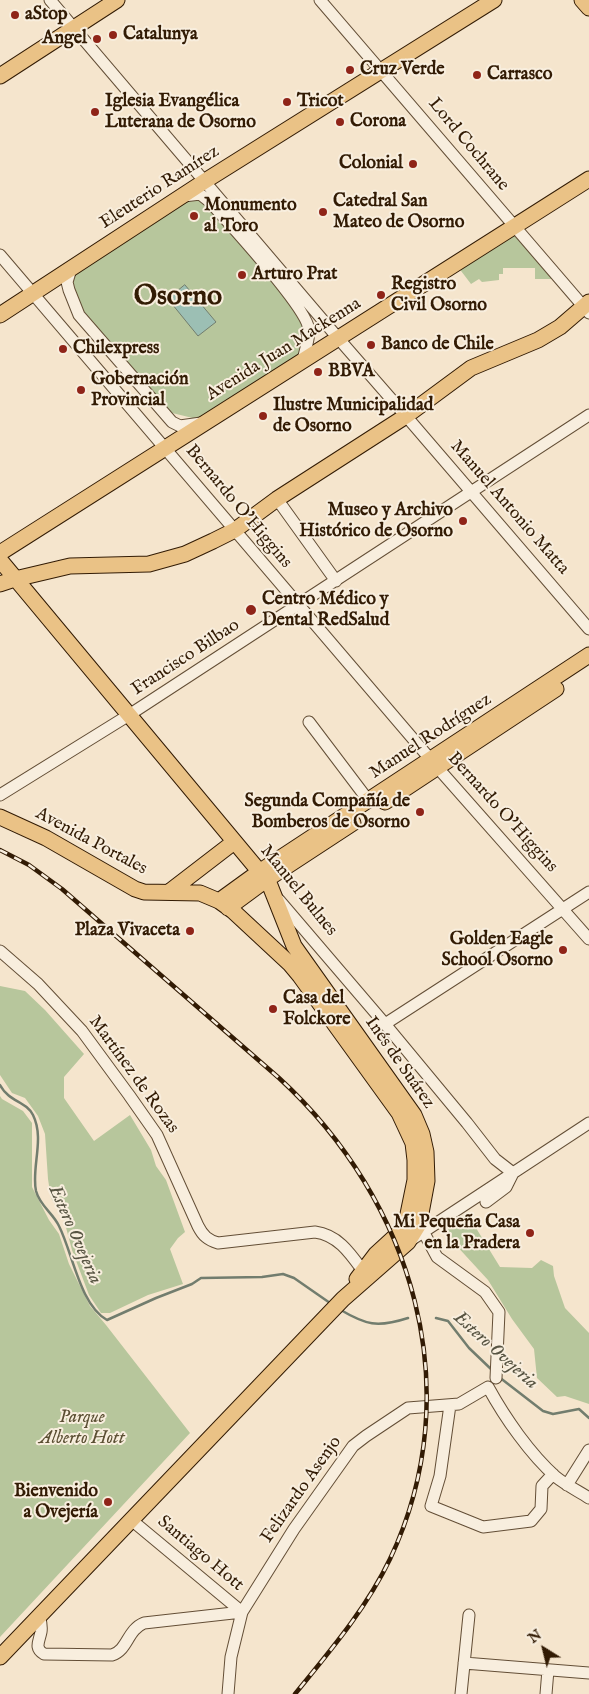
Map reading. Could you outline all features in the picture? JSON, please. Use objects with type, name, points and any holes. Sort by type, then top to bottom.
[{"type":"main road","points":[[0,76],[118,0]]},
{"type":"main road","name":"Eleuterio Ramírez","points":[[0,315],[205,181],[494,0]]},
{"type":"main road","points":[[582,0],[589,8]]},
{"type":"main road","name":"Avenida Juan Mackenna","points":[[0,553],[589,179]]},
{"type":"main road","points":[[0,584],[70,566],[149,564],[184,554],[234,530],[277,499],[406,416],[471,368],[538,340],[560,327],[587,307]]},
{"type":"main road","name":"Manuel Bulnes","points":[[0,560],[258,871],[274,895]]},
{"type":"main road","name":"Manuel Rodríguez","points":[[224,904],[258,871],[368,800],[434,763],[589,655]]},
{"type":"main road","name":"Manuel Rodríguez","points":[[258,871],[589,668]]},
{"type":"main road","name":"Avenida Portales","points":[[0,817],[46,838],[135,889],[144,892],[200,893],[224,904],[247,922]]},
{"type":"main road","points":[[169,892],[234,842]]},
{"type":"main road","points":[[200,893],[194,887],[194,880],[210,866],[225,860],[258,871]]},
{"type":"main road","name":"Inés de Suárez","points":[[274,895],[294,946],[374,1068],[409,1133],[414,1151],[415,1180],[404,1227],[376,1254],[343,1299]]},
{"type":"main road","name":"Inés de Suárez","points":[[0,1657],[134,1520],[178,1471],[343,1299],[408,1242],[419,1224],[425,1194],[427,1170],[422,1134],[414,1115],[300,976],[247,922]]},
{"type":"street","name":"Manuel Antonio Matta","points":[[50,0],[589,629]]},
{"type":"street","name":"Lord Cochrane","points":[[320,0],[514,226],[587,307]]},
{"type":"street","points":[[182,196],[200,194],[210,202],[268,269],[306,317],[309,329],[303,360]]},
{"type":"street","name":"Bernardo O'Higgins","points":[[0,255],[434,763],[564,908],[589,939]]},
{"type":"street","name":"Bernardo O'Higgins","points":[[71,268],[68,282],[69,290],[79,315],[165,415],[180,426],[206,422]]},
{"type":"street","name":"Francisco Bilbao","points":[[0,795],[129,715],[589,415]]},
{"type":"street","points":[[277,499],[336,580]]},
{"type":"street","points":[[309,722],[368,800]]},
{"type":"street","points":[[385,1024],[589,892]]},
{"type":"street","name":"Manuel Bulnes","points":[[274,895],[385,1024],[495,1160],[513,1173]]},
{"type":"street","name":"Martínez de Rozas","points":[[0,951],[38,984],[82,1032],[129,1095],[157,1135],[198,1226],[208,1240],[218,1243],[315,1232],[322,1233],[330,1235],[339,1242],[363,1271]]},
{"type":"street","points":[[408,1242],[589,1123]]},
{"type":"street","points":[[486,1202],[506,1187],[513,1173]]},
{"type":"street","points":[[423,1231],[437,1257],[485,1292],[499,1312],[494,1378],[503,1413],[531,1450],[553,1474],[589,1498]]},
{"type":"street","name":"Felizardo Asenjo","points":[[228,1694],[231,1657],[242,1612],[294,1529],[353,1446],[408,1408],[459,1404],[494,1378]]},
{"type":"street","points":[[450,1405],[440,1476],[431,1506],[483,1527],[531,1521],[541,1509],[542,1486],[553,1474]]},
{"type":"street","points":[[567,1485],[589,1450]]},
{"type":"street","name":"Santiago Hott","points":[[134,1520],[242,1612]]},
{"type":"street","points":[[39,1616],[41,1625],[38,1646],[39,1651],[44,1654],[112,1655],[120,1650],[132,1630],[144,1623],[242,1612]]},
{"type":"street","points":[[462,1694],[469,1615]]},
{"type":"street","points":[[464,1663],[589,1673]]},
{"type":"street","points":[[546,1694],[548,1670]]},
{"type":"green space","points":[[185,197],[199,198],[265,272],[304,320],[301,356],[201,420],[168,412],[77,307],[73,278],[75,272]]},
{"type":"green space","points":[[514,226],[558,279],[535,279],[535,268],[503,268],[503,274],[499,274],[499,280],[482,282],[479,279],[471,284],[455,263]]},
{"type":"green space","points":[[0,986],[25,991],[45,1010],[84,1054],[64,1077],[64,1098],[94,1141],[130,1115],[151,1150],[156,1166],[166,1180],[185,1232],[170,1249],[183,1284],[148,1295],[110,1313],[101,1313],[89,1295],[72,1250],[64,1220],[51,1198],[45,1134],[38,1116],[25,1098],[12,1093],[0,1075]]},
{"type":"green space","name":"Parque Alberto Hott","points":[[0,1096],[23,1111],[32,1123],[32,1187],[49,1220],[59,1234],[69,1264],[90,1306],[190,1433],[0,1637]]},
{"type":"green space","points":[[471,1213],[476,1228],[500,1267],[532,1268],[541,1260],[553,1266],[554,1276],[565,1308],[589,1333],[589,1404],[565,1396],[557,1397],[537,1378],[534,1349],[512,1319],[488,1280],[454,1243],[447,1232],[450,1223]]},
{"type":"water","points":[[185,285],[216,322],[198,336],[168,299]]},
{"type":"waterway","name":"Estero Ovejeria","points":[[0,1085],[8,1095],[30,1110],[33,1115],[38,1134],[35,1173],[36,1191],[43,1205],[59,1226],[78,1278],[90,1303],[107,1320],[192,1284],[201,1278],[262,1277],[283,1274],[294,1278],[330,1303]]},
{"type":"waterway","name":"Estero Ovejeria","points":[[339,1309],[357,1319],[372,1323],[388,1323],[408,1318]]},
{"type":"waterway","name":"Estero Ovejeria","points":[[436,1318],[448,1321],[469,1348],[492,1370]]},
{"type":"waterway","name":"Estero Ovejeria","points":[[499,1377],[543,1411],[553,1414],[579,1409],[589,1418]]},
{"type":"railway","points":[[0,850],[29,865],[62,889],[279,1078],[326,1127],[364,1181],[394,1240],[415,1301],[425,1365],[425,1430],[414,1495],[390,1559],[370,1595],[347,1629],[295,1694]]},
{"type":"place","name":"aStop","points":[[15,15]]},
{"type":"place","name":"Catalunya","points":[[113,35]]},
{"type":"place","name":"Angel","points":[[97,39]]},
{"type":"place","name":"Cruz Verde","points":[[350,70]]},
{"type":"place","name":"Carrasco","points":[[477,75]]},
{"type":"place","name":"Tricot","points":[[287,102]]},
{"type":"place","name":"Iglesia Evangélica Luterana de Osorno","points":[[95,112]]},
{"type":"place","name":"Corona","points":[[340,122]]},
{"type":"place","name":"Colonial","points":[[413,164]]},
{"type":"place","name":"Catedral San Mateo de Osorno","points":[[323,212]]},
{"type":"place","name":"Monumento al Toro","points":[[194,216]]},
{"type":"place","name":"Arturo Prat","points":[[242,275]]},
{"type":"place","name":"Registro Civil Osorno","points":[[381,295]]},
{"type":"place","name":"Banco de Chile","points":[[371,345]]},
{"type":"place","name":"Chilexpress","points":[[63,349]]},
{"type":"place","name":"BBVA","points":[[318,372]]},
{"type":"place","name":"Gobernación Provincial","points":[[81,390]]},
{"type":"place","name":"Ilustre Municipalidad de Osorno","points":[[263,416]]},
{"type":"place","name":"Museo y Archivo Histórico de Osorno","points":[[463,521]]},
{"type":"place","name":"Centro Médico y Dental RedSalud","points":[[251,610]]},
{"type":"place","name":"Segunda Compañía de Bomberos de Osorno","points":[[420,812]]},
{"type":"place","name":"Plaza Vivaceta","points":[[190,931]]},
{"type":"place","name":"Golden Eagle School Osorno","points":[[563,950]]},
{"type":"place","name":"Casa del Folckore","points":[[273,1009]]},
{"type":"place","name":"Mi Pequeña Casa en la Pradera","points":[[530,1233]]},
{"type":"place","name":"Bienvenido a Ovejería","points":[[108,1502]]},
{"type":"district","name":"Osorno","points":[[178,298]]}]
